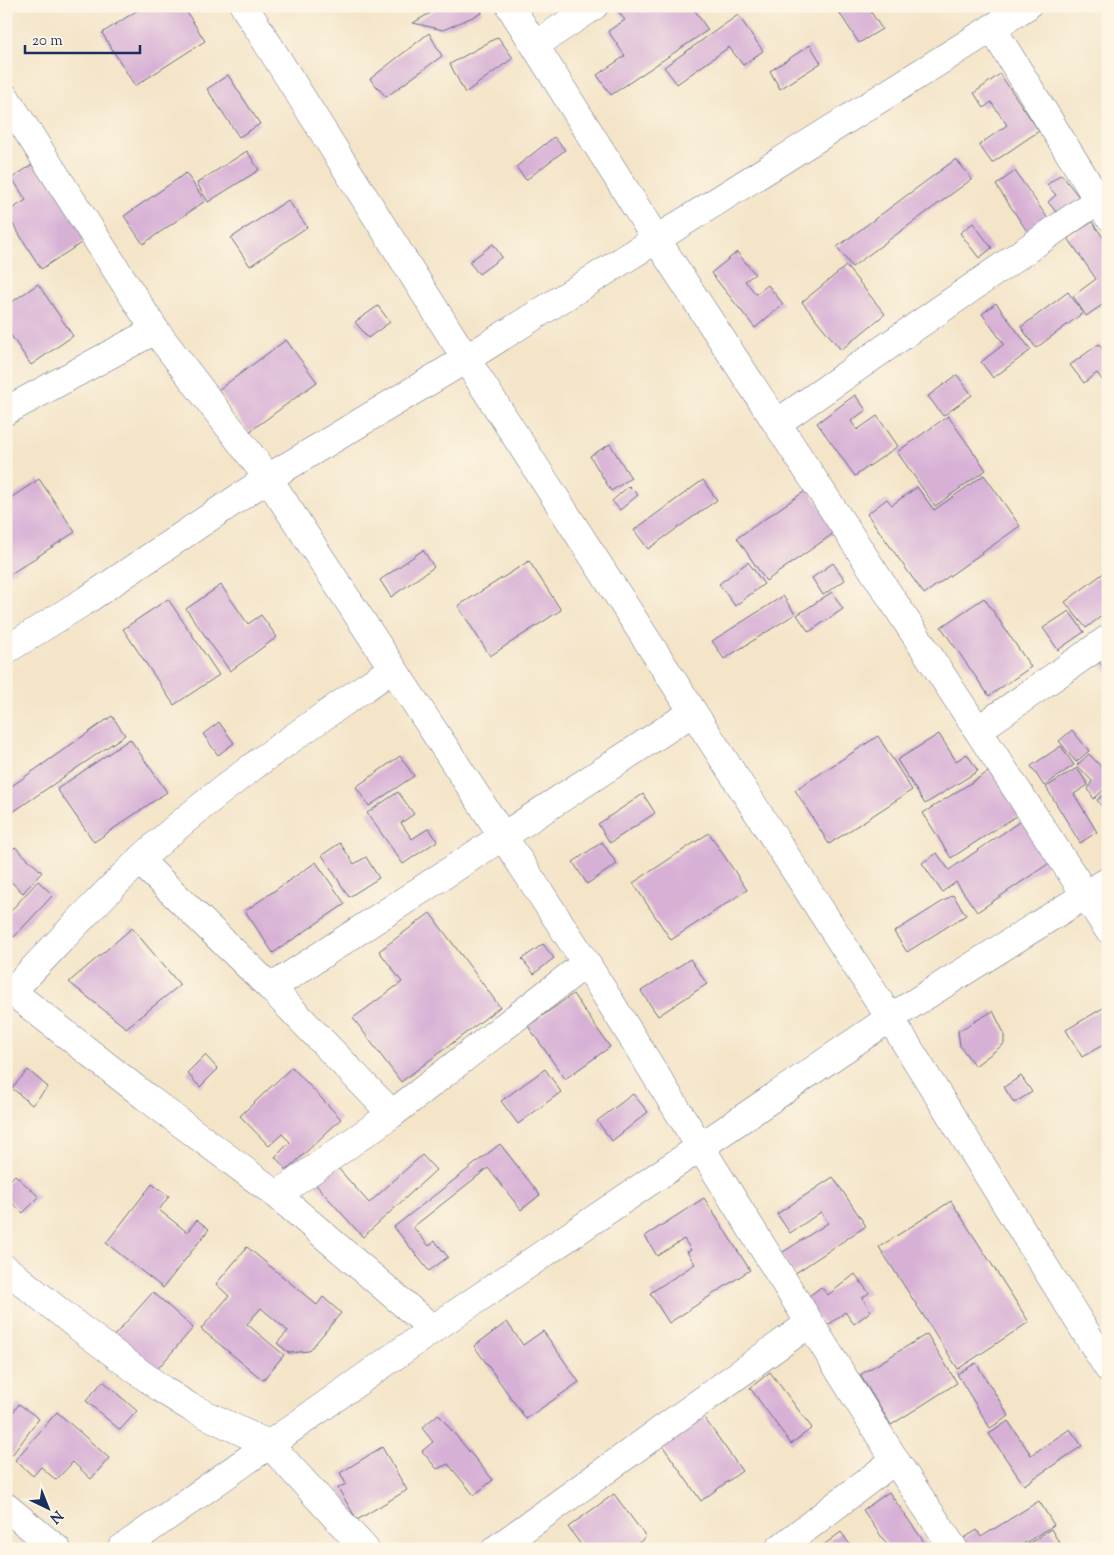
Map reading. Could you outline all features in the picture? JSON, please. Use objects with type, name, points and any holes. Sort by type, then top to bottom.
[{"type":"street","points":[[244,6],[466,359],[890,1018],[1108,1368]]},
{"type":"street","points":[[510,6],[656,239],[978,730],[1097,888],[1108,929]]},
{"type":"street","points":[[535,45],[594,6]]},
{"type":"street","points":[[6,650],[96,594],[268,478],[466,359],[1028,6]]},
{"type":"street","points":[[777,423],[1103,208],[992,28]]},
{"type":"street","points":[[9,107],[156,330],[268,478],[392,670],[586,963],[895,1460],[954,1549]]},
{"type":"street","points":[[6,410],[156,330]]},
{"type":"street","points":[[978,730],[1108,639]]},
{"type":"street","points":[[392,670],[262,759],[139,860],[9,989],[146,1097],[277,1195],[433,1329]]},
{"type":"street","points":[[272,988],[693,712]]},
{"type":"street","points":[[139,860],[272,988],[392,1114]]},
{"type":"street","points":[[122,1549],[433,1329],[890,1018],[1097,888]]},
{"type":"street","points":[[277,1195],[392,1114],[586,963]]},
{"type":"street","points":[[6,1269],[80,1328],[163,1390],[190,1407],[270,1445],[365,1549]]},
{"type":"street","points":[[496,1549],[810,1324]]},
{"type":"street","points":[[779,1549],[895,1460]]},
{"type":"street","points":[[6,1507],[57,1549]]},
{"type":"building","points":[[144,6],[183,6],[205,41],[135,86],[102,33]]},
{"type":"building","points":[[442,6],[480,6],[482,13],[443,30],[413,23]]},
{"type":"building","points":[[622,6],[692,6],[708,30],[611,95],[597,75],[625,56],[608,31],[625,20],[617,10]]},
{"type":"building","points":[[835,6],[867,6],[882,29],[859,43]]},
{"type":"building","points":[[738,15],[763,51],[743,65],[729,47],[677,84],[664,67]]},
{"type":"building","points":[[429,33],[442,56],[386,97],[370,79]]},
{"type":"building","points":[[498,37],[513,58],[465,93],[450,64]]},
{"type":"building","points":[[810,45],[821,63],[780,89],[770,71]]},
{"type":"building","points":[[1000,74],[1039,131],[992,163],[979,145],[1007,125],[991,102],[984,108],[974,93]]},
{"type":"building","points":[[228,75],[260,124],[239,137],[207,89]]},
{"type":"building","points":[[554,137],[565,150],[526,180],[516,167]]},
{"type":"building","points":[[247,151],[259,170],[208,202],[197,183]]},
{"type":"building","points":[[956,159],[972,179],[852,267],[837,247]]},
{"type":"building","points":[[39,160],[89,238],[41,269],[6,213],[26,200],[12,178]]},
{"type":"building","points":[[1015,171],[1051,223],[1031,237],[996,185]]},
{"type":"building","points":[[186,173],[205,201],[143,244],[124,216]]},
{"type":"building","points":[[1061,174],[1082,201],[1061,218],[1048,202],[1056,195],[1047,185]]},
{"type":"building","points":[[288,200],[307,227],[250,266],[231,238]]},
{"type":"building","points":[[1092,222],[1108,244],[1108,301],[1086,316],[1073,296],[1096,279],[1068,238]]},
{"type":"building","points":[[973,223],[992,248],[979,258],[960,233]]},
{"type":"building","points":[[493,244],[502,257],[479,274],[469,262]]},
{"type":"building","points":[[737,252],[755,274],[745,281],[756,294],[768,285],[783,304],[755,328],[711,273]]},
{"type":"building","points":[[846,266],[885,314],[841,350],[802,302]]},
{"type":"building","points":[[38,284],[73,336],[31,365],[6,328],[6,306]]},
{"type":"building","points":[[1068,292],[1083,313],[1036,348],[1021,327]]},
{"type":"building","points":[[996,303],[1031,350],[993,378],[981,362],[1004,344],[982,314]]},
{"type":"building","points":[[378,306],[390,322],[368,338],[355,322]]},
{"type":"building","points":[[286,340],[317,382],[249,432],[218,390]]},
{"type":"building","points":[[1099,344],[1108,357],[1108,388],[1097,373],[1084,383],[1070,365]]},
{"type":"building","points":[[957,375],[972,395],[943,416],[928,396]]},
{"type":"building","points":[[855,395],[866,410],[851,421],[857,430],[877,416],[898,446],[855,476],[817,423]]},
{"type":"building","points":[[948,416],[986,470],[935,506],[897,452]]},
{"type":"building","points":[[610,444],[631,478],[611,491],[590,456]]},
{"type":"building","points":[[984,475],[1020,526],[924,594],[867,514],[887,499],[892,505],[917,487],[934,510]]},
{"type":"building","points":[[39,479],[75,532],[6,577],[6,501]]},
{"type":"building","points":[[703,480],[717,500],[648,549],[634,530]]},
{"type":"building","points":[[629,486],[638,495],[620,510],[612,501]]},
{"type":"building","points":[[808,489],[837,531],[766,581],[737,538]]},
{"type":"building","points":[[423,550],[434,567],[391,597],[380,580]]},
{"type":"building","points":[[529,561],[561,610],[490,656],[458,606]]},
{"type":"building","points":[[748,562],[764,584],[735,606],[719,584]]},
{"type":"building","points":[[833,563],[845,580],[823,595],[812,578]]},
{"type":"building","points":[[1105,572],[1108,576],[1108,611],[1086,628],[1065,602]]},
{"type":"building","points":[[221,585],[248,624],[261,615],[277,637],[230,671],[186,609]]},
{"type":"building","points":[[832,592],[843,609],[809,632],[797,615]]},
{"type":"building","points":[[783,596],[795,614],[724,659],[712,641]]},
{"type":"building","points":[[984,598],[1031,667],[989,696],[941,627]]},
{"type":"building","points":[[168,599],[219,675],[174,705],[123,629]]},
{"type":"building","points":[[1069,611],[1084,632],[1058,650],[1043,628]]},
{"type":"building","points":[[1108,656],[1108,673],[1099,662]]},
{"type":"building","points":[[112,716],[125,735],[10,814],[6,808],[6,790]]},
{"type":"building","points":[[219,722],[234,743],[218,755],[203,734]]},
{"type":"building","points":[[1072,730],[1089,751],[1076,762],[1059,741]]},
{"type":"building","points":[[939,734],[956,761],[967,754],[978,771],[925,804],[897,760]]},
{"type":"building","points":[[878,736],[912,790],[829,844],[795,790]]},
{"type":"building","points":[[130,739],[167,792],[94,842],[57,789]]},
{"type":"building","points":[[1061,746],[1074,765],[1044,786],[1031,766]]},
{"type":"building","points":[[1089,754],[1108,774],[1108,785],[1094,799],[1088,789],[1092,781],[1077,765]]},
{"type":"building","points":[[400,756],[414,776],[369,806],[356,787]]},
{"type":"building","points":[[1077,768],[1088,785],[1074,794],[1097,832],[1080,843],[1046,787]]},
{"type":"building","points":[[993,769],[1021,813],[951,858],[923,813]]},
{"type":"building","points":[[398,792],[414,814],[401,823],[412,839],[429,828],[437,841],[403,864],[367,813]]},
{"type":"building","points":[[1108,792],[1108,814],[1097,800]]},
{"type":"building","points":[[643,794],[655,813],[610,843],[598,824]]},
{"type":"building","points":[[1022,820],[1051,862],[977,912],[956,882],[942,892],[922,863],[937,853],[949,870]]},
{"type":"building","points":[[709,833],[747,890],[671,940],[633,883]]},
{"type":"building","points":[[602,842],[617,864],[587,884],[573,862]]},
{"type":"building","points":[[340,843],[354,864],[366,857],[379,878],[349,897],[322,855]]},
{"type":"building","points":[[15,847],[42,872],[23,893],[6,877],[6,857]]},
{"type":"building","points":[[316,862],[345,904],[273,953],[245,911]]},
{"type":"building","points":[[38,881],[53,895],[14,937],[6,930],[6,916]]},
{"type":"building","points":[[953,895],[966,915],[907,952],[894,932]]},
{"type":"building","points":[[430,913],[500,1007],[401,1082],[353,1018],[402,982],[379,951]]},
{"type":"building","points":[[132,928],[180,985],[126,1028],[69,982]]},
{"type":"building","points":[[543,944],[554,958],[534,974],[522,959]]},
{"type":"building","points":[[690,959],[707,984],[658,1016],[641,991]]},
{"type":"building","points":[[573,994],[610,1047],[565,1079],[528,1026]]},
{"type":"building","points":[[1108,1005],[1108,1042],[1082,1057],[1066,1030]]},
{"type":"building","points":[[993,1011],[1004,1033],[1004,1044],[975,1066],[960,1046],[958,1031]]},
{"type":"building","points":[[205,1055],[218,1069],[200,1087],[187,1073]]},
{"type":"building","points":[[292,1067],[341,1119],[287,1170],[275,1157],[290,1142],[282,1134],[269,1146],[240,1116]]},
{"type":"building","points":[[545,1069],[561,1092],[518,1124],[501,1101]]},
{"type":"building","points":[[28,1070],[48,1087],[32,1105],[12,1088]]},
{"type":"building","points":[[1021,1076],[1032,1092],[1014,1103],[1004,1087]]},
{"type":"building","points":[[633,1094],[648,1112],[612,1141],[597,1121]]},
{"type":"building","points":[[500,1144],[540,1195],[521,1210],[488,1168],[413,1227],[429,1246],[435,1241],[448,1257],[429,1271],[394,1227]]},
{"type":"building","points":[[422,1155],[436,1170],[363,1237],[316,1185],[337,1167],[369,1203]]},
{"type":"building","points":[[15,1175],[39,1197],[23,1213],[6,1197],[6,1184]]},
{"type":"building","points":[[833,1177],[866,1226],[794,1274],[780,1254],[828,1223],[821,1212],[790,1233],[777,1214]]},
{"type":"building","points":[[152,1184],[169,1196],[159,1210],[187,1232],[197,1220],[209,1229],[163,1288],[106,1243]]},
{"type":"building","points":[[704,1198],[750,1270],[669,1323],[650,1293],[695,1264],[687,1252],[691,1250],[684,1239],[657,1256],[645,1236]]},
{"type":"building","points":[[951,1201],[1029,1322],[958,1369],[879,1247]]},
{"type":"building","points":[[247,1247],[317,1305],[323,1297],[341,1313],[309,1351],[289,1353],[277,1343],[288,1331],[261,1308],[247,1324],[284,1355],[263,1380],[201,1329],[229,1296],[216,1284]]},
{"type":"building","points":[[855,1274],[869,1293],[862,1298],[871,1311],[854,1324],[845,1312],[826,1327],[805,1299],[821,1287],[828,1295]]},
{"type":"building","points":[[153,1292],[193,1328],[153,1374],[112,1338]]},
{"type":"building","points":[[507,1322],[523,1345],[543,1331],[579,1382],[526,1419],[474,1346]]},
{"type":"building","points":[[927,1334],[957,1383],[891,1425],[860,1375]]},
{"type":"building","points":[[976,1363],[1009,1416],[990,1428],[957,1374]]},
{"type":"building","points":[[770,1372],[812,1428],[791,1444],[750,1388]]},
{"type":"building","points":[[103,1381],[137,1411],[120,1430],[86,1401]]},
{"type":"building","points":[[19,1404],[39,1419],[12,1455],[6,1451],[6,1422]]},
{"type":"building","points":[[57,1412],[109,1458],[91,1479],[73,1462],[56,1480],[41,1467],[33,1476],[15,1460]]},
{"type":"building","points":[[438,1414],[493,1480],[474,1495],[448,1464],[437,1469],[422,1451],[433,1442],[422,1428]]},
{"type":"building","points":[[703,1416],[742,1471],[701,1501],[662,1445]]},
{"type":"building","points":[[1008,1421],[1031,1455],[1070,1429],[1082,1446],[1024,1485],[989,1434]]},
{"type":"building","points":[[382,1447],[407,1490],[357,1520],[338,1488],[346,1484],[340,1473]]},
{"type":"building","points":[[889,1492],[929,1549],[890,1549],[863,1510]]},
{"type":"building","points":[[614,1494],[646,1537],[631,1549],[584,1549],[568,1527]]},
{"type":"building","points":[[1039,1501],[1054,1525],[1015,1549],[963,1549],[958,1542],[977,1530],[981,1537]]},
{"type":"building","points":[[1051,1529],[1063,1549],[1020,1549]]},
{"type":"building","points":[[841,1532],[853,1549],[818,1549]]}]
